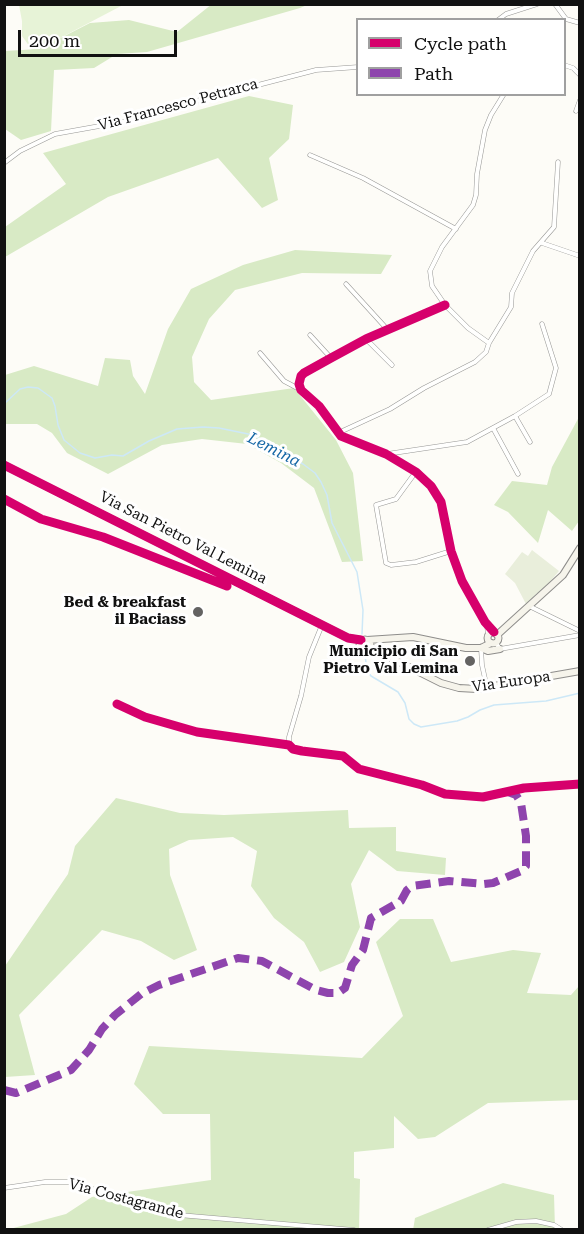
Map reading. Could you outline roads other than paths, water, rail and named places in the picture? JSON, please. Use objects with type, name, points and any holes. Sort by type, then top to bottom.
[{"type":"street","points":[[501,18],[506,14],[537,4]]},
{"type":"street","points":[[555,4],[565,18]]},
{"type":"street","points":[[566,66],[573,68],[579,75]]},
{"type":"street","name":"Via Francesco Petrarca","points":[[4,163],[21,151],[55,134],[133,120],[210,97],[316,70],[356,67]]},
{"type":"street","points":[[489,343],[468,328],[445,305],[432,286],[430,270],[439,253],[473,205],[485,130],[503,96]]},
{"type":"street","points":[[576,111],[579,100]]},
{"type":"street","points":[[310,155],[363,178],[456,230]]},
{"type":"street","points":[[338,433],[390,409],[424,388],[475,362],[486,352],[511,307],[512,293],[519,276],[533,251],[554,227],[558,162]]},
{"type":"street","points":[[542,243],[579,256]]},
{"type":"street","points":[[346,284],[387,329]]},
{"type":"street","points":[[301,390],[299,381],[304,373],[366,339],[445,305]]},
{"type":"street","points":[[386,454],[467,442],[515,416],[549,394],[556,368],[542,324]]},
{"type":"street","points":[[310,335],[331,358]]},
{"type":"street","points":[[366,339],[392,365]]},
{"type":"street","points":[[260,353],[284,381],[301,390],[319,406],[344,439],[386,454],[416,472],[437,494],[441,502],[451,551],[470,597],[492,638],[503,649]]},
{"type":"street","points":[[515,416],[530,442]]},
{"type":"street","points":[[493,428],[518,474]]},
{"type":"street","name":"Via San Pietro Val Lemina","points":[[4,465],[348,638],[366,644]]},
{"type":"street","points":[[416,472],[396,499],[376,505],[386,563],[391,565],[416,562],[451,551]]},
{"type":"street","points":[[477,648],[492,638],[563,575],[579,548]]},
{"type":"street","points":[[529,606],[579,633]]},
{"type":"street","points":[[289,745],[289,737],[302,696],[309,657],[322,625]]},
{"type":"street","points":[[366,644],[377,639],[413,637],[488,651],[579,633]]},
{"type":"street","name":"Via Europa","points":[[366,644],[449,686],[468,689],[579,671]]},
{"type":"street","points":[[477,648],[487,687]]},
{"type":"street","points":[[117,704],[145,717],[197,732],[289,745],[293,749],[302,751],[343,756],[359,769],[422,785],[445,794],[483,797],[536,787],[579,784]]},
{"type":"street","name":"Via Costagrande","points":[[4,1188],[45,1182],[69,1182],[179,1215],[354,1230]]},
{"type":"street","points":[[488,1230],[516,1222],[536,1221],[554,1225],[562,1230]]},
{"type":"waterway","name":"Lemina","points":[[4,404],[20,389],[38,388],[52,398],[64,440],[80,453],[95,458],[123,456],[177,429],[203,427],[253,435],[303,464],[315,473],[321,482],[327,495],[332,523],[357,572],[363,610],[362,634]]},
{"type":"waterway","name":"Lemina","points":[[365,655],[367,670],[371,676],[398,692],[405,703],[409,719],[421,727],[457,721],[494,705],[546,701],[580,693]]},
{"type":"place","name":"Bed & breakfast il Baciass","points":[[198,612]]},
{"type":"place","name":"Municipio di San Pietro Val Lemina","points":[[470,661]]}]
